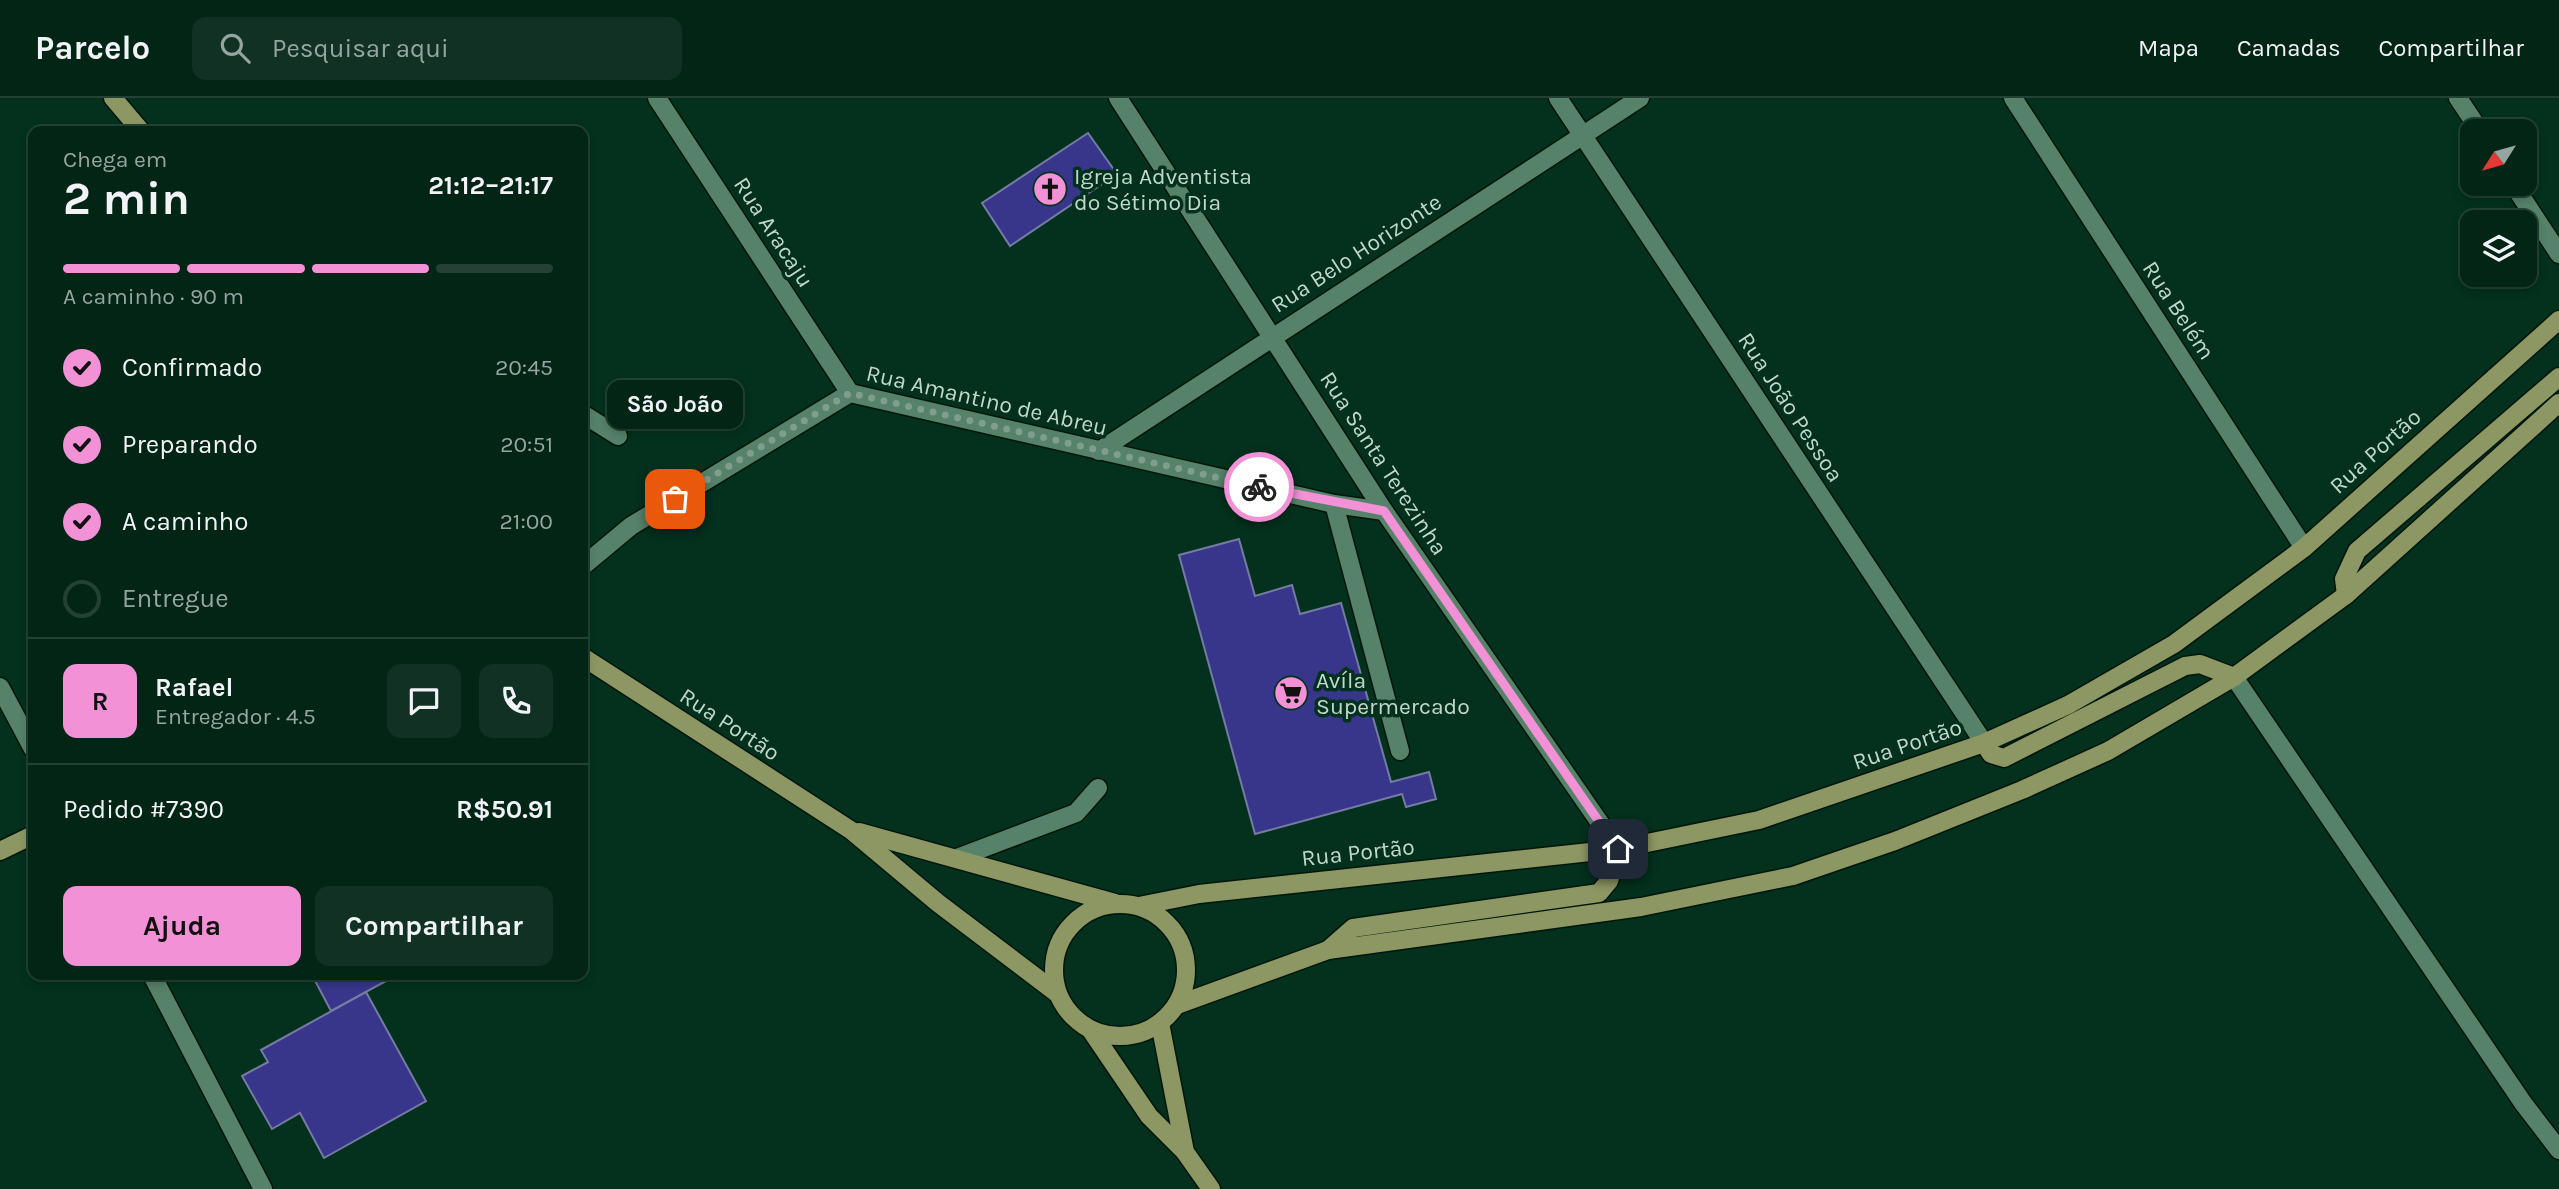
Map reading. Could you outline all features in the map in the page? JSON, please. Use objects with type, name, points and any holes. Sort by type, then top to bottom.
[{"type":"main road","points":[[113,98],[138,126]]},
{"type":"main road","name":"Rua Portão","points":[[1139,906],[1199,894],[1618,849],[1759,820],[1984,743],[2068,705],[2174,644],[2304,548],[2559,320]]},
{"type":"main road","points":[[2346,595],[2344,579],[2357,551],[2559,377]]},
{"type":"main road","points":[[1177,1005],[1328,950],[1641,907],[1793,876],[1895,841],[2022,790],[2108,751],[2234,677],[2346,595],[2559,403]]},
{"type":"main road","name":"Rua Portão","points":[[588,660],[852,831],[937,903],[1058,993]]},
{"type":"main road","points":[[1984,743],[1991,754],[2004,758],[2185,666],[2200,664],[2234,677]]},
{"type":"main road","name":"Rua Portão","points":[[852,831],[1115,903]]},
{"type":"main road","points":[[0,851],[28,837]]},
{"type":"main road","points":[[1328,950],[1353,928],[1600,893],[1606,889],[1618,849]]},
{"type":"main road","points":[[1090,1029],[1114,1036],[1138,1034],[1160,1023],[1177,1005],[1185,983],[1185,959],[1177,936],[1161,918],[1139,906],[1115,903],[1091,910],[1072,925],[1059,945],[1054,969],[1058,993],[1071,1014],[1090,1029],[1149,1116],[1185,1152],[1211,1189]]},
{"type":"main road","points":[[1160,1023],[1185,1152]]},
{"type":"street","name":"Rua Aracaju","points":[[657,98],[850,393]]},
{"type":"street","name":"Rua Santa Terezinha","points":[[1118,98],[1384,511],[1618,849]]},
{"type":"street","name":"Rua João Pessoa","points":[[1558,98],[1984,743]]},
{"type":"street","name":"Rua Belo Horizonte","points":[[1099,451],[1640,98]]},
{"type":"street","name":"Rua Belém","points":[[2013,98],[2304,548]]},
{"type":"street","points":[[2458,98],[2472,119]]},
{"type":"street","points":[[2521,196],[2559,254]]},
{"type":"street","name":"Rua Amantino de Abreu","points":[[588,562],[631,526],[850,393],[1334,504],[1384,511]]},
{"type":"street","points":[[588,417],[618,436]]},
{"type":"street","points":[[1334,504],[1400,751]]},
{"type":"street","points":[[2234,677],[2523,1103],[2559,1150]]},
{"type":"street","points":[[0,687],[28,740]]},
{"type":"street","points":[[957,858],[1076,813],[1098,788]]},
{"type":"street","points":[[155,980],[263,1189]]},
{"type":"building","name":"Igreja Adventista do Sétimo Dia","points":[[1088,133],[1117,174],[1010,246],[982,203]]},
{"type":"building","name":"Avíla Supermercado","points":[[1239,539],[1255,596],[1292,585],[1300,614],[1341,603],[1391,782],[1429,772],[1436,799],[1406,807],[1402,794],[1255,834],[1179,555]]},
{"type":"building","points":[[315,980],[388,980],[331,1011]]},
{"type":"building","points":[[366,992],[426,1101],[324,1158],[300,1113],[272,1129],[242,1076],[268,1062],[261,1050]]},
{"type":"way so far","points":[[675,499],[850,393],[1259,487]]},
{"type":"place","name":"Igreja Adventista do Sétimo Dia","points":[[1050,189]]},
{"type":"place","name":"São João","points":[[675,499]]},
{"type":"place","name":"Avíla Supermercado","points":[[1291,693]]},
{"type":"route","points":[[1259,487],[1334,504],[1384,511],[1618,849]]}]
